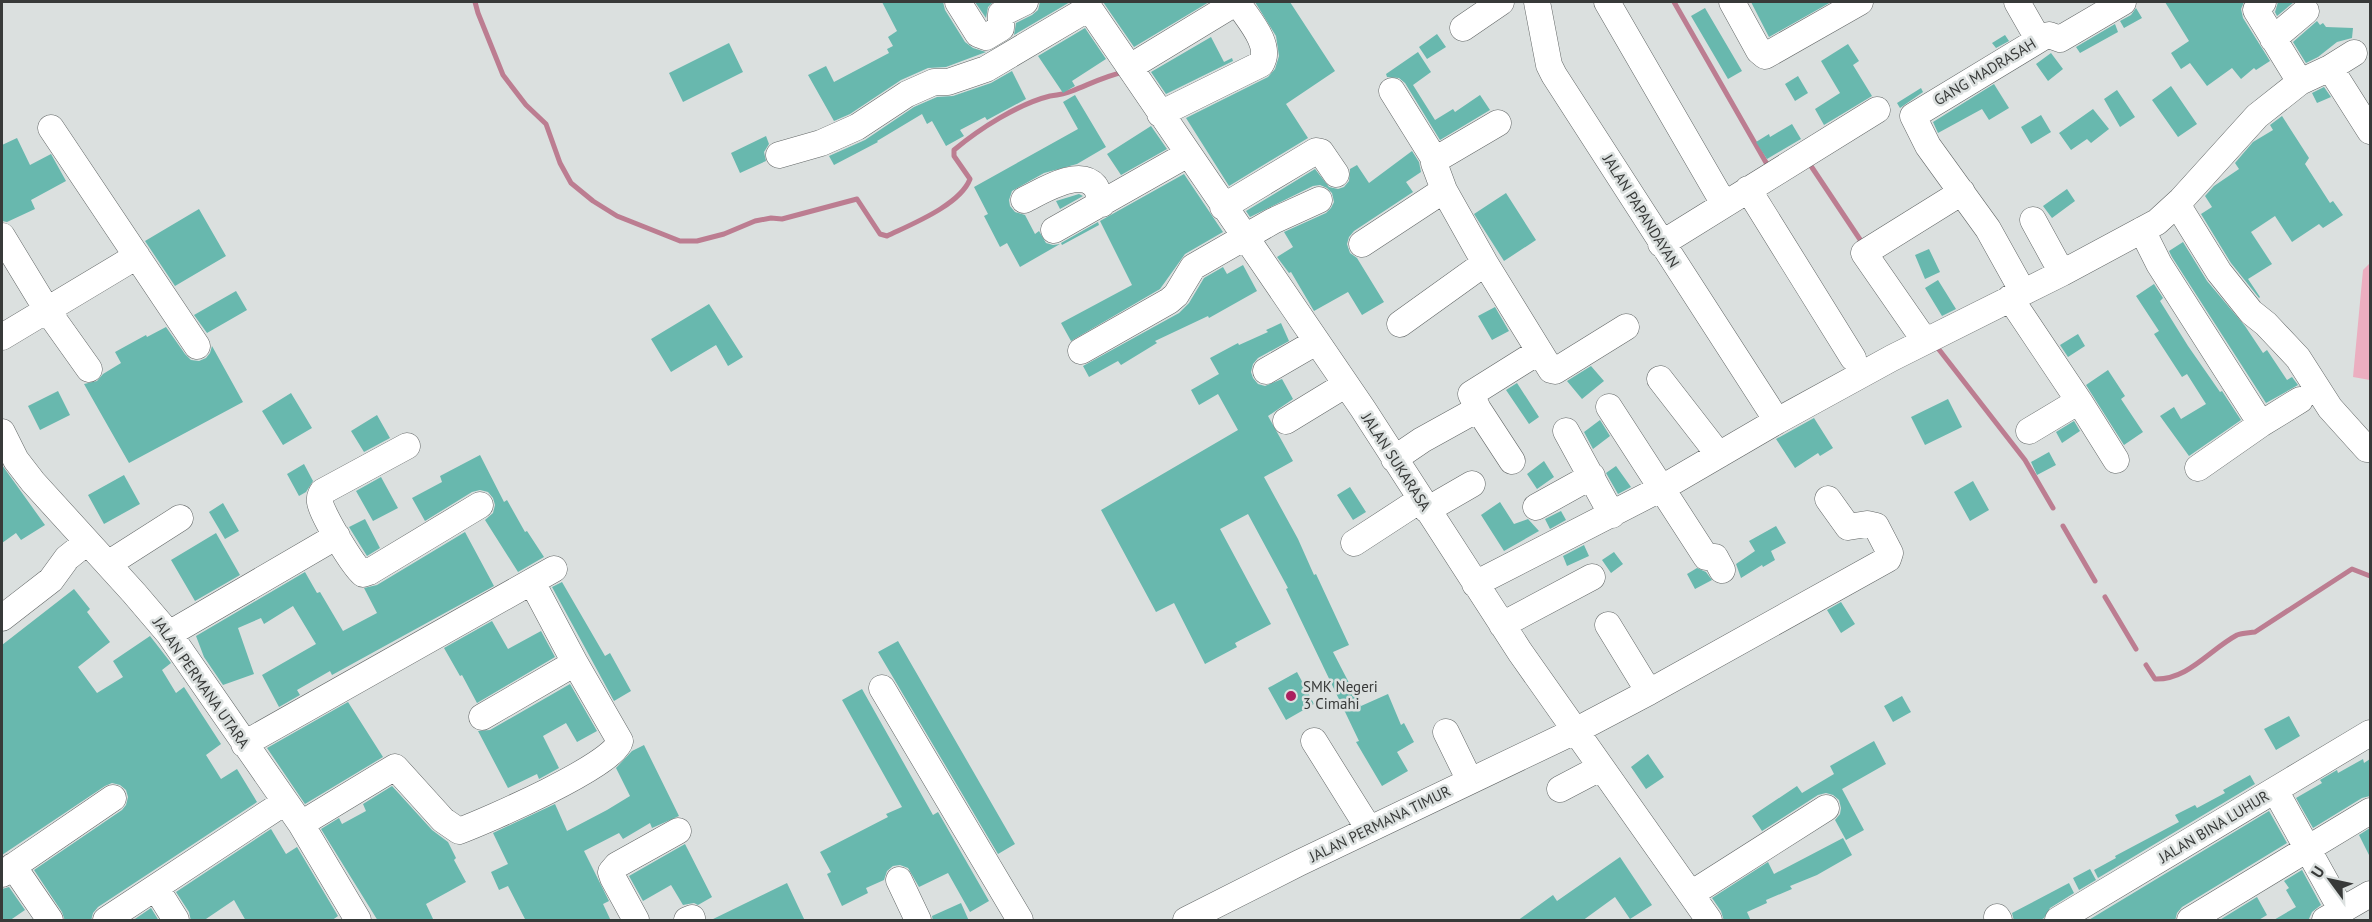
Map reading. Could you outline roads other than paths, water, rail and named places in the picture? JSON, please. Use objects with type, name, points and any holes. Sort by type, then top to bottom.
[{"type":"street","points":[[958,2],[978,34],[986,37],[1001,28],[1000,14],[1025,2]]},
{"type":"street","points":[[1130,67],[1237,2],[1260,38],[1265,55],[1261,64],[1160,114]]},
{"type":"street","points":[[1463,28],[1501,2]]},
{"type":"street","name":"JALAN PAPANDAYAN","points":[[1537,2],[1549,65],[1554,75],[1770,410]]},
{"type":"street","points":[[1607,2],[1724,204]]},
{"type":"street","points":[[1732,2],[1761,54],[1765,56],[1860,2]]},
{"type":"street","points":[[2018,2],[2033,30]]},
{"type":"street","name":"GANG MADRASAH","points":[[1962,192],[1928,146],[1913,118],[2045,36],[2060,39],[2123,2]]},
{"type":"street","points":[[2263,2],[2256,10],[2300,82]]},
{"type":"street","points":[[779,156],[821,143],[857,127],[907,94],[934,82],[948,82],[986,69],[1087,5]]},
{"type":"street","name":"JALAN SUKARASA","points":[[1087,5],[1346,385],[1475,584],[1600,768],[1709,921]]},
{"type":"street","points":[[2273,39],[2306,11]]},
{"type":"street","points":[[1475,584],[1662,488],[1777,421],[1925,341],[2062,273],[2157,222],[2177,204],[2257,116],[2300,82],[2330,68],[2354,53]]},
{"type":"street","points":[[2330,68],[2370,131]]},
{"type":"street","points":[[1392,91],[1435,160],[1434,163],[1444,190],[1485,263],[1551,370],[1555,371],[1626,327]]},
{"type":"street","points":[[1661,244],[1877,110]]},
{"type":"street","points":[[1435,160],[1498,123]]},
{"type":"street","points":[[51,128],[197,346]]},
{"type":"street","points":[[1223,207],[1317,151],[1321,152],[1336,174]]},
{"type":"street","points":[[1054,230],[1188,154]]},
{"type":"street","points":[[1024,200],[1072,178],[1086,180],[1095,186],[1102,204]]},
{"type":"street","points":[[1748,189],[1853,358]]},
{"type":"street","points":[[1362,244],[1444,190]]},
{"type":"street","points":[[1925,341],[1864,253],[1962,192],[1988,229],[2016,295],[2116,460]]},
{"type":"street","points":[[1081,351],[1169,301],[1176,295],[1193,267],[1273,221],[1318,200]]},
{"type":"street","points":[[2177,204],[2218,272],[2251,312],[2282,340],[2314,380],[2330,408],[2367,449],[2370,449]]},
{"type":"street","points":[[2033,220],[2062,273]]},
{"type":"street","points":[[2142,230],[2159,264],[2261,424]]},
{"type":"street","points":[[2,236],[47,310],[89,369]]},
{"type":"street","points":[[2,337],[137,256]]},
{"type":"street","points":[[1400,324],[1485,263]]},
{"type":"street","points":[[1266,371],[1316,342]]},
{"type":"street","points":[[1512,461],[1471,396],[1473,392],[1538,352]]},
{"type":"street","points":[[1660,378],[1719,455]]},
{"type":"street","points":[[1286,421],[1346,385]]},
{"type":"street","points":[[2198,468],[2300,400]]},
{"type":"street","points":[[2029,431],[2079,401]]},
{"type":"street","points":[[1609,407],[1706,557],[1715,557],[1722,570]]},
{"type":"street","points":[[1394,459],[1422,440],[1478,409]]},
{"type":"street","points":[[1566,431],[1593,476],[1612,515]]},
{"type":"street","name":"JALAN PERMANA UTARA","points":[[2,432],[22,467],[169,634],[301,824],[358,921]]},
{"type":"street","points":[[407,446],[322,492],[320,504],[357,569],[363,574],[480,505]]},
{"type":"street","points":[[1536,507],[1593,476]]},
{"type":"street","points":[[1354,543],[1423,505],[1472,484]]},
{"type":"street","name":"JALAN PERMANA TIMUR","points":[[1186,921],[1369,829],[1575,731],[1888,559],[1890,553],[1876,526],[1866,524],[1848,527],[1828,499]]},
{"type":"street","points":[[5,609],[51,580],[67,558],[97,553],[180,518]]},
{"type":"street","points":[[169,634],[337,536]]},
{"type":"street","points":[[244,744],[554,569]]},
{"type":"street","points":[[1503,625],[1592,577]]},
{"type":"street","points":[[301,824],[395,767],[443,820],[459,831],[566,782],[611,755],[620,741],[532,582]]},
{"type":"street","points":[[1608,625],[1649,692]]},
{"type":"street","points":[[482,717],[575,663]]},
{"type":"street","points":[[882,688],[1020,921]]},
{"type":"street","points":[[1446,732],[1470,781]]},
{"type":"street","name":"JALAN BINA LUHUR","points":[[2058,921],[2370,733]]},
{"type":"street","points":[[1314,741],[1369,829]]},
{"type":"street","points":[[1560,789],[1600,768]]},
{"type":"street","points":[[2275,790],[2308,849],[2333,916],[2370,894]]},
{"type":"street","points":[[50,921],[7,870],[113,798]]},
{"type":"street","points":[[106,921],[285,802]]},
{"type":"street","points":[[2190,921],[2370,811]]},
{"type":"street","points":[[1690,894],[1820,819]]},
{"type":"street","points":[[636,921],[611,872],[617,865],[678,831]]},
{"type":"street","points":[[899,880],[918,921]]},
{"type":"street","points":[[156,888],[176,921]]},
{"type":"waterway","points":[[475,2],[503,75],[526,105],[546,124],[560,163],[571,183],[593,201],[617,216],[680,241],[697,241],[724,234],[755,221],[771,218],[782,219],[857,199],[880,234],[887,236],[934,213],[965,188],[970,179],[954,156],[954,150],[975,134],[1025,105],[1124,72]]},
{"type":"waterway","points":[[1674,2],[1768,166]]},
{"type":"waterway","points":[[1807,160],[1863,244]]},
{"type":"waterway","points":[[1937,347],[2025,460],[2053,508]]},
{"type":"waterway","points":[[2063,526],[2095,581]]},
{"type":"waterway","points":[[2146,665],[2155,679],[2178,675],[2227,641],[2243,633],[2255,632],[2352,569],[2370,576]]},
{"type":"waterway","points":[[2105,597],[2136,649]]},
{"type":"place","name":"SMK Negeri 3 Cimahi","points":[[1291,696]]}]
